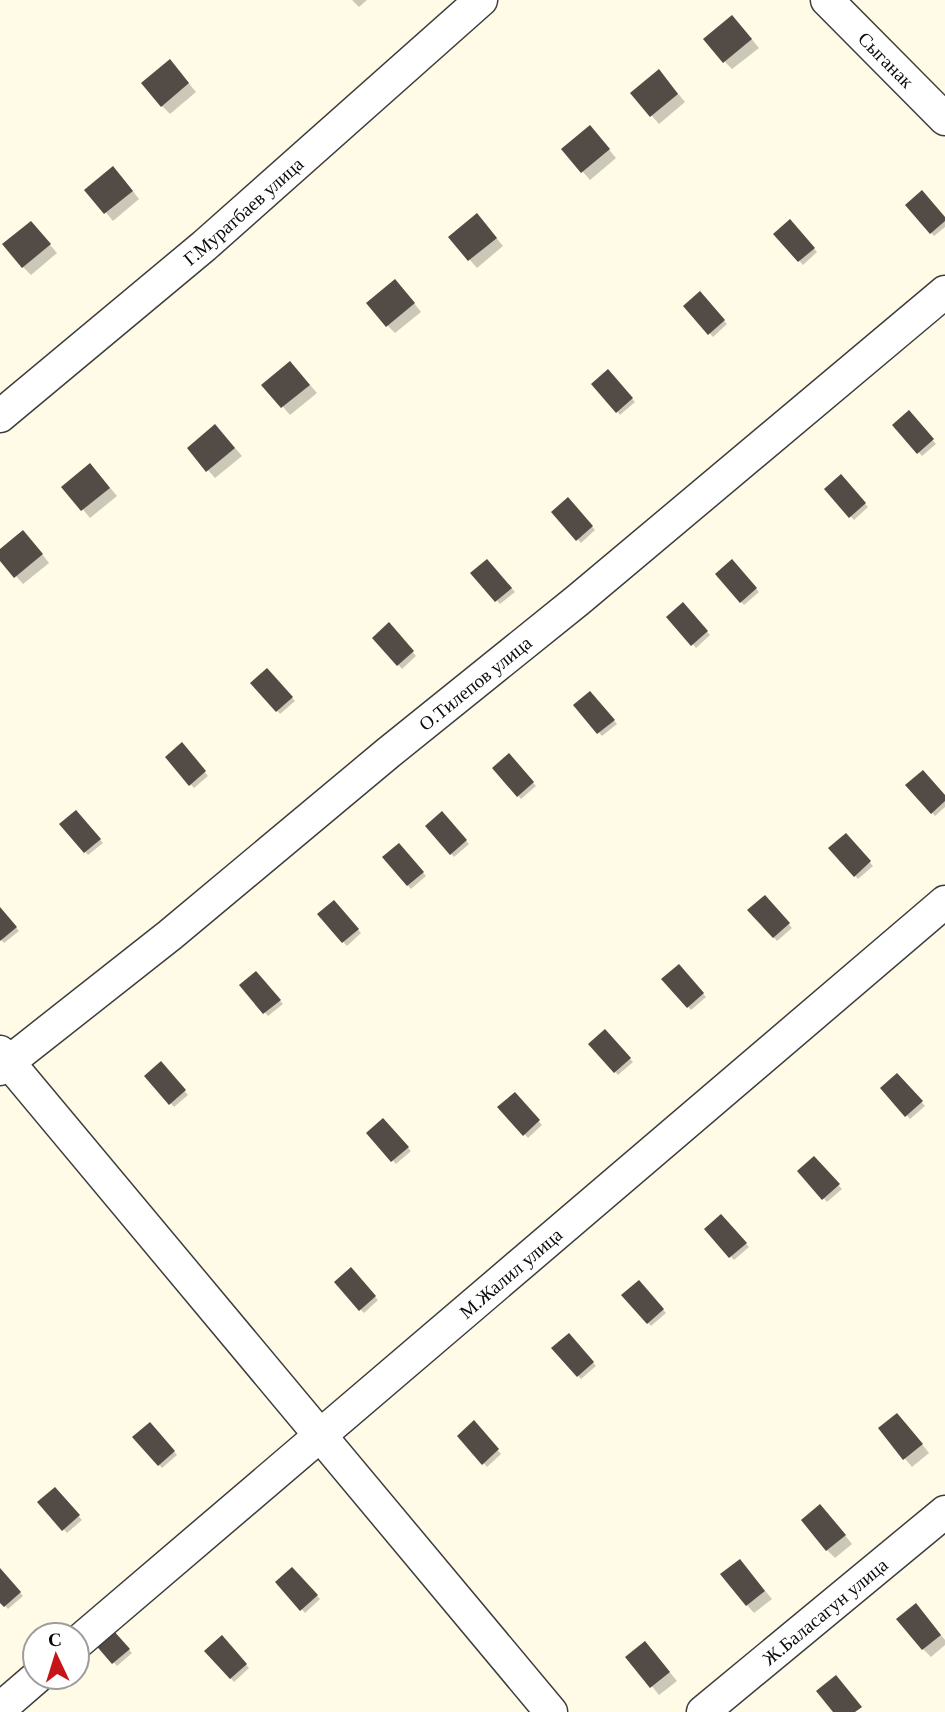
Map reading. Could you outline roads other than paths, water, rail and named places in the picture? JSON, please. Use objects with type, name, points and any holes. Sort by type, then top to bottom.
[{"type":"street","name":"Г.Муратбаев улица","points":[[0,416],[214,237],[481,0]]},
{"type":"street","name":"Сыганак","points":[[828,0],[945,119]]},
{"type":"street","name":"О.Тилепов улица","points":[[3,1061],[170,935],[388,753],[578,600],[945,292]]},
{"type":"street","name":"М.Жалил улица","points":[[91,1631],[945,902]]},
{"type":"street","points":[[3,1061],[551,1712]]},
{"type":"street","name":"Ж.Баласагун улица","points":[[704,1712],[945,1512]]},
{"type":"street","points":[[0,1709],[21,1691]]}]
